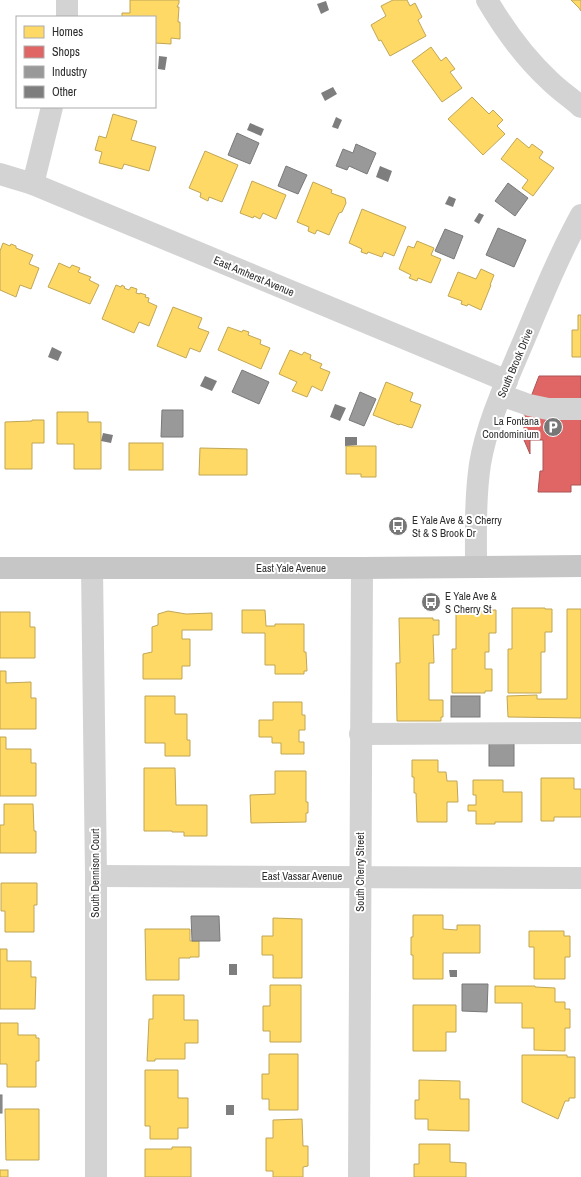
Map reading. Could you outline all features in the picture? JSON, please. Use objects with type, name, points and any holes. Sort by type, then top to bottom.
[{"type":"main road","name":"East Yale Avenue","points":[[0,568],[362,568],[581,566]]},
{"type":"street","points":[[67,0],[67,16]]},
{"type":"street","points":[[487,0],[497,17],[523,53],[550,81],[581,107]]},
{"type":"street","points":[[33,184],[52,108]]},
{"type":"street","name":"East Amherst Avenue","points":[[0,174],[33,184],[504,388],[529,405],[548,409],[581,409]]},
{"type":"street","name":"South Brook Drive","points":[[476,567],[477,506],[480,463],[490,425],[551,275],[581,215]]},
{"type":"street","name":"South Dennison Court","points":[[92,568],[96,876],[96,1177]]},
{"type":"street","name":"South Cherry Street","points":[[359,1177],[362,568]]},
{"type":"street","points":[[360,734],[581,733]]},
{"type":"street","name":"East Vassar Avenue","points":[[96,876],[581,878]]},
{"type":"building: Homes","points":[[130,0],[179,0],[177,7],[179,7],[178,22],[180,22],[180,39],[171,38],[171,44],[156,43],[156,16],[122,16],[122,13],[130,13]]},
{"type":"building: Homes","points":[[393,0],[407,0],[410,6],[415,3],[422,17],[418,20],[426,36],[390,56],[381,40],[379,41],[371,25],[386,16],[381,6]]},
{"type":"building: Homes","points":[[571,0],[581,0],[581,11],[579,8]]},
{"type":"building: Homes","points":[[431,47],[441,61],[446,57],[455,69],[450,72],[462,88],[442,102],[412,61]]},
{"type":"building: Homes","points":[[472,97],[489,114],[493,110],[503,120],[497,126],[505,134],[483,155],[448,119]]},
{"type":"building: Homes","points":[[113,114],[137,121],[131,140],[156,147],[149,171],[124,164],[122,169],[99,163],[102,152],[95,150],[99,136],[106,138]]},
{"type":"building: Homes","points":[[517,138],[529,148],[532,144],[543,152],[539,158],[554,168],[533,196],[522,188],[528,180],[501,159]]},
{"type":"building: Homes","points":[[205,151],[238,165],[222,202],[209,197],[208,201],[200,197],[201,193],[189,188]]},
{"type":"building: Homes","points":[[252,181],[286,195],[276,219],[263,213],[260,219],[240,213]]},
{"type":"building: Homes","points":[[313,182],[332,190],[331,193],[345,198],[346,203],[342,212],[339,213],[329,235],[317,230],[315,234],[308,231],[309,227],[297,222]]},
{"type":"building: Homes","points":[[362,209],[406,227],[394,256],[384,252],[382,257],[368,252],[367,254],[361,252],[362,249],[349,243]]},
{"type":"building: Homes","points":[[417,241],[434,248],[431,255],[441,259],[431,283],[418,278],[417,281],[409,278],[411,275],[399,269],[408,246],[414,248]]},
{"type":"building: Homes","points":[[3,243],[10,246],[11,244],[16,246],[16,248],[33,255],[29,264],[39,268],[31,289],[20,285],[16,297],[0,290],[0,251]]},
{"type":"building: Homes","points":[[59,263],[70,268],[72,265],[80,268],[78,272],[91,277],[89,280],[99,285],[90,304],[48,287]]},
{"type":"building: Homes","points":[[481,269],[494,275],[481,310],[468,304],[467,306],[461,304],[462,301],[448,296],[458,272],[476,279]]},
{"type":"building: Homes","points":[[116,285],[121,287],[122,285],[125,287],[124,288],[129,290],[131,287],[137,289],[136,293],[146,295],[145,297],[149,298],[148,302],[157,306],[149,326],[139,322],[134,333],[102,319]]},
{"type":"building: Homes","points":[[173,307],[202,318],[198,328],[209,332],[200,352],[190,348],[186,358],[157,346]]},
{"type":"building: Homes","points":[[578,315],[581,315],[581,357],[572,357],[572,330],[578,330]]},
{"type":"building: Homes","points":[[228,327],[242,332],[243,330],[249,332],[248,335],[261,340],[260,344],[270,348],[261,369],[218,350]]},
{"type":"building: Homes","points":[[290,350],[302,355],[304,352],[311,355],[310,359],[322,364],[320,368],[330,372],[322,391],[312,386],[307,397],[292,391],[297,382],[279,374]]},
{"type":"building: Homes","points":[[386,382],[413,393],[410,401],[421,405],[412,428],[399,425],[373,415]]},
{"type":"building: Homes","points":[[57,412],[88,412],[88,422],[101,422],[101,469],[74,469],[74,444],[57,444]]},
{"type":"building: Homes","points":[[44,420],[44,443],[32,443],[32,469],[5,469],[5,422]]},
{"type":"building: Homes","points":[[129,443],[163,443],[163,470],[129,470]]},
{"type":"building: Homes","points":[[346,446],[376,446],[376,477],[361,477],[361,474],[346,474]]},
{"type":"building: Homes","points":[[200,448],[247,449],[247,475],[199,475]]},
{"type":"building: Homes","points":[[456,608],[489,608],[489,610],[496,610],[496,633],[489,633],[489,652],[485,652],[485,669],[492,669],[492,691],[485,691],[485,693],[452,693],[452,649],[456,649]]},
{"type":"building: Homes","points":[[512,608],[552,609],[552,632],[545,632],[545,652],[541,652],[541,693],[508,693],[508,649],[512,649]]},
{"type":"building: Homes","points":[[567,609],[581,609],[581,718],[508,717],[507,696],[537,695],[537,699],[567,699]]},
{"type":"building: Homes","points":[[242,610],[265,610],[266,626],[275,626],[275,624],[304,624],[304,652],[306,652],[307,671],[304,671],[304,674],[275,674],[275,665],[265,665],[265,633],[242,633]]},
{"type":"building: Homes","points":[[168,611],[186,614],[212,613],[212,630],[182,630],[182,639],[190,639],[190,666],[182,666],[182,679],[143,679],[143,654],[152,652],[152,627],[158,625],[158,614]]},
{"type":"building: Homes","points":[[0,612],[30,612],[30,627],[35,627],[35,658],[0,658]]},
{"type":"building: Homes","points":[[399,618],[433,618],[433,620],[439,620],[439,635],[433,635],[434,663],[429,663],[429,700],[443,700],[443,717],[441,717],[441,721],[397,721],[396,663],[400,663]]},
{"type":"building: Homes","points":[[0,671],[6,671],[6,683],[31,682],[31,698],[36,698],[36,729],[0,729]]},
{"type":"building: Homes","points":[[145,696],[175,696],[175,714],[187,714],[187,740],[190,740],[190,756],[165,756],[165,743],[145,743]]},
{"type":"building: Homes","points":[[273,702],[302,702],[302,715],[305,715],[305,730],[299,730],[299,742],[304,742],[304,754],[281,754],[281,743],[272,743],[272,737],[259,737],[259,720],[273,720]]},
{"type":"building: Homes","points":[[0,737],[6,737],[6,749],[31,749],[31,763],[36,763],[36,796],[0,796]]},
{"type":"building: Homes","points":[[412,760],[438,760],[438,772],[446,772],[447,781],[457,781],[458,802],[447,802],[447,822],[417,822],[416,793],[414,793],[414,777],[412,777]]},
{"type":"building: Homes","points":[[144,768],[175,768],[176,805],[207,805],[207,836],[184,836],[184,832],[172,831],[144,831]]},
{"type":"building: Homes","points":[[275,771],[306,771],[306,802],[308,802],[308,813],[306,813],[306,822],[251,823],[250,795],[275,794]]},
{"type":"building: Homes","points":[[541,778],[574,778],[574,789],[581,789],[581,817],[554,817],[554,821],[541,821]]},
{"type":"building: Homes","points":[[473,780],[503,780],[503,792],[522,792],[522,822],[476,824],[476,811],[468,811],[468,805],[476,805],[476,795],[473,795]]},
{"type":"building: Homes","points":[[4,804],[33,804],[34,831],[36,831],[36,853],[0,853],[0,825],[4,825]]},
{"type":"building: Homes","points":[[1,883],[37,883],[37,905],[34,905],[34,932],[5,932],[5,911],[1,911]]},
{"type":"building: Homes","points":[[413,915],[443,915],[443,929],[457,930],[457,925],[480,925],[480,953],[443,953],[443,979],[413,979],[411,937],[413,937]]},
{"type":"building: Homes","points":[[273,918],[302,919],[302,978],[273,978],[273,955],[262,955],[262,936],[273,936]]},
{"type":"building: Homes","points":[[145,929],[190,929],[190,941],[199,941],[199,957],[179,958],[179,980],[146,980]]},
{"type":"building: Homes","points":[[529,931],[564,931],[564,936],[570,936],[570,957],[565,957],[565,979],[534,979],[534,947],[529,947]]},
{"type":"building: Homes","points":[[0,949],[7,949],[7,961],[31,961],[31,977],[36,977],[35,1009],[0,1009]]},
{"type":"building: Homes","points":[[270,985],[301,985],[301,1042],[270,1042],[270,1031],[263,1031],[263,1006],[270,1006]]},
{"type":"building: Homes","points":[[495,986],[535,986],[555,988],[555,1002],[565,1002],[565,1009],[570,1009],[570,1028],[565,1028],[565,1051],[534,1050],[534,1028],[522,1028],[522,1003],[495,1003]]},
{"type":"building: Homes","points":[[153,995],[184,995],[184,1020],[198,1020],[198,1043],[185,1043],[185,1059],[155,1059],[155,1061],[147,1061],[149,1019],[153,1019]]},
{"type":"building: Homes","points":[[413,1005],[456,1005],[456,1032],[446,1032],[446,1051],[413,1051]]},
{"type":"building: Homes","points":[[0,1023],[18,1023],[18,1035],[36,1035],[36,1038],[39,1038],[39,1061],[36,1061],[36,1087],[7,1087],[7,1064],[0,1064]]},
{"type":"building: Homes","points":[[269,1054],[298,1054],[298,1110],[269,1110],[269,1099],[262,1099],[262,1074],[269,1074]]},
{"type":"building: Homes","points":[[522,1055],[567,1055],[567,1057],[575,1057],[575,1098],[569,1098],[569,1101],[565,1101],[558,1119],[522,1102]]},
{"type":"building: Homes","points":[[145,1070],[178,1070],[178,1098],[188,1098],[188,1128],[178,1128],[178,1139],[150,1139],[150,1126],[145,1126]]},
{"type":"building: Homes","points":[[419,1080],[460,1081],[460,1099],[469,1099],[469,1131],[428,1130],[428,1119],[415,1119],[415,1100],[419,1100]]},
{"type":"building: Homes","points":[[5,1109],[39,1109],[39,1160],[6,1160]]},
{"type":"building: Homes","points":[[302,1119],[303,1146],[308,1146],[308,1166],[303,1167],[303,1177],[273,1177],[273,1171],[266,1171],[266,1138],[273,1138],[273,1120]]},
{"type":"building: Homes","points":[[419,1144],[450,1144],[450,1162],[466,1163],[466,1177],[414,1177],[414,1164],[419,1164]]},
{"type":"building: Homes","points":[[172,1147],[191,1147],[191,1177],[145,1177],[145,1149],[172,1149]]},
{"type":"building: Homes","points":[[0,1170],[8,1170],[8,1177],[0,1177]]},
{"type":"building: Shops","name":"La Fontana Condominium","points":[[539,376],[581,376],[581,485],[571,485],[571,492],[538,492],[540,471],[543,471],[543,440],[530,440],[530,454],[524,440],[524,415]]},
{"type":"building: Industry","points":[[237,133],[259,143],[250,164],[228,155]]},
{"type":"building: Industry","points":[[356,144],[376,153],[367,174],[349,166],[347,170],[336,166],[343,149],[353,153]]},
{"type":"building: Industry","points":[[286,166],[307,175],[298,194],[278,186]]},
{"type":"building: Industry","points":[[508,183],[528,198],[515,216],[495,201]]},
{"type":"building: Industry","points":[[498,228],[526,240],[514,267],[486,255]]},
{"type":"building: Industry","points":[[445,229],[463,236],[454,259],[435,251]]},
{"type":"building: Industry","points":[[242,370],[269,382],[259,404],[232,392]]},
{"type":"building: Industry","points":[[360,392],[376,399],[364,426],[349,420]]},
{"type":"building: Industry","points":[[162,410],[183,410],[183,437],[161,437]]},
{"type":"building: Industry","points":[[451,696],[480,696],[480,717],[451,717]]},
{"type":"building: Industry","points":[[489,743],[514,743],[514,766],[489,766]]},
{"type":"building: Industry","points":[[191,916],[219,916],[220,941],[192,941]]},
{"type":"building: Industry","points":[[462,984],[488,984],[487,1012],[462,1011]]},
{"type":"building: Industry","points":[[0,1095],[2,1095],[2,1113],[0,1113]]},
{"type":"building: Other","points":[[326,1],[329,10],[321,14],[317,4]]},
{"type":"building: Other","points":[[159,56],[167,57],[165,70],[158,69]]},
{"type":"building: Other","points":[[333,87],[337,94],[325,101],[321,93]]},
{"type":"building: Other","points":[[336,117],[342,120],[338,129],[332,127]]},
{"type":"building: Other","points":[[250,123],[264,129],[261,136],[247,130]]},
{"type":"building: Other","points":[[380,166],[392,171],[388,182],[376,177]]},
{"type":"building: Other","points":[[449,196],[456,199],[453,207],[445,204]]},
{"type":"building: Other","points":[[479,213],[484,215],[479,224],[474,221]]},
{"type":"building: Other","points":[[52,347],[62,352],[58,361],[48,357]]},
{"type":"building: Other","points":[[205,376],[217,381],[212,391],[200,386]]},
{"type":"building: Other","points":[[335,404],[346,408],[340,421],[330,417]]},
{"type":"building: Other","points":[[103,433],[113,435],[111,443],[101,441]]},
{"type":"building: Other","points":[[345,437],[357,437],[357,445],[345,446]]},
{"type":"building: Other","points":[[229,964],[237,964],[237,975],[229,975]]},
{"type":"building: Other","points":[[449,970],[457,970],[457,977],[450,977]]},
{"type":"building: Other","points":[[226,1105],[234,1105],[234,1115],[226,1115]]},
{"type":"place","name":"La Fontana Condominium","points":[[553,427]]},
{"type":"place","name":"E Yale Ave & S Cherry St & S Brook Dr","points":[[398,526]]},
{"type":"place","name":"E Yale Ave & S Cherry St","points":[[431,602]]}]
